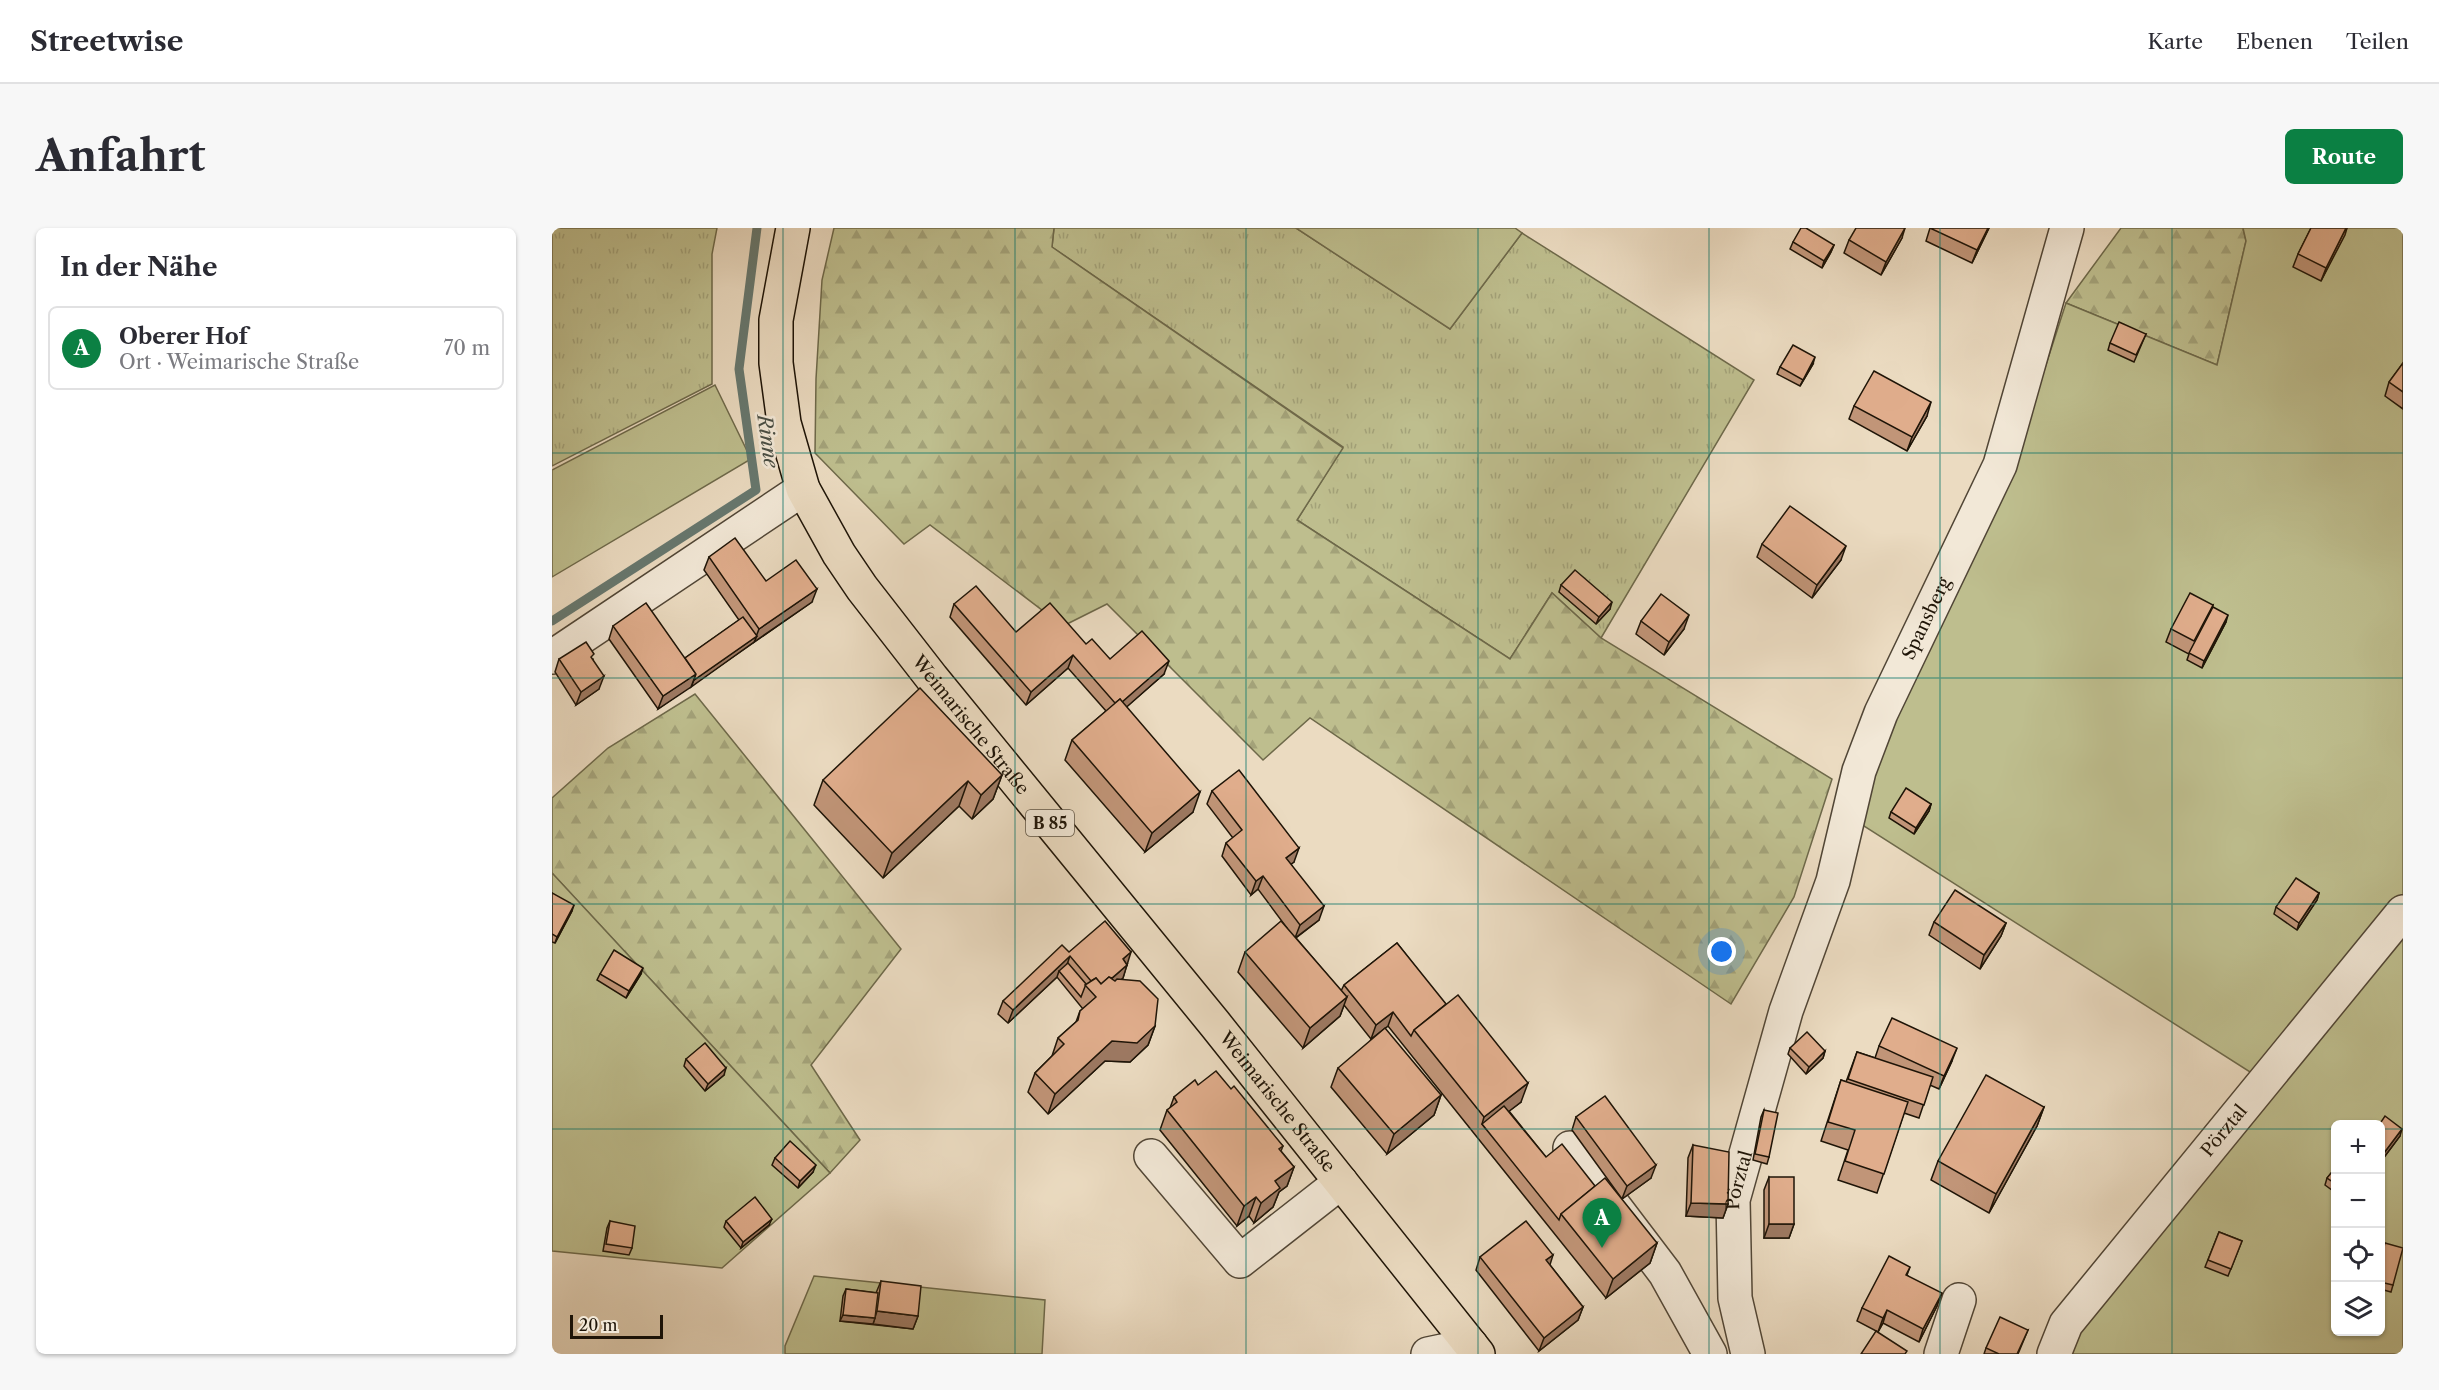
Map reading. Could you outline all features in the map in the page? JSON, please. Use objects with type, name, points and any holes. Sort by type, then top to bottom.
[{"type":"main road","name":"Weimarische Straße","points":[[793,228],[776,320],[776,363],[784,423],[803,489],[839,554],[862,588],[1474,1350]]},
{"type":"street","name":"Spansberg","points":[[1786,1011],[1833,881],[1859,771],[1881,713],[2000,465],[2067,228]]},
{"type":"street","points":[[552,657],[803,489]]},
{"type":"street","name":"Pörztal","points":[[2054,1354],[2066,1324],[2403,912]]},
{"type":"street","name":"Pörztal","points":[[1748,1354],[1735,1298],[1733,1200],[1786,1011]]},
{"type":"street","points":[[1570,1148],[1665,1273],[1710,1354]]},
{"type":"street","points":[[1151,1156],[1240,1261],[1341,1182]]},
{"type":"street","points":[[1941,1354],[1959,1300]]},
{"type":"street","points":[[1428,1354],[1474,1350]]},
{"type":"green space","points":[[552,228],[717,228],[712,254],[712,384],[552,466]]},
{"type":"green space","points":[[834,228],[1054,228],[1052,247],[1343,448],[1297,520],[1510,659],[1552,593],[1601,638],[1832,779],[1794,897],[1731,1004],[1310,718],[1263,760],[1107,604],[1063,626],[930,525],[904,544],[815,453],[816,379],[822,280]]},
{"type":"green space","points":[[1054,228],[1296,228],[1450,329],[1522,233],[1754,380],[1601,638],[1552,593],[1510,659],[1297,520],[1343,447],[1052,247]]},
{"type":"green space","points":[[1296,228],[1515,228],[1522,233],[1450,329]]},
{"type":"green space","points":[[2121,228],[2243,228],[2246,241],[2217,365],[2066,303]]},
{"type":"green space","points":[[2243,228],[2403,228],[2403,1354],[2065,1354],[2071,1337],[2269,1084],[1856,821],[1890,719],[2007,485],[2066,303],[2217,365],[2246,241]]},
{"type":"green space","points":[[715,385],[751,459],[552,577],[552,470]]},
{"type":"green space","points":[[695,694],[901,949],[811,1065],[860,1140],[830,1173],[552,873],[552,798],[608,748]]},
{"type":"green space","points":[[552,873],[830,1173],[722,1268],[552,1251]]},
{"type":"green space","points":[[814,1276],[1045,1300],[1042,1354],[785,1354],[785,1346]]},
{"type":"building","points":[[1801,228],[1806,228],[1834,245],[1824,261],[1793,242]]},
{"type":"building","points":[[1856,228],[1905,228],[1886,262],[1849,240]]},
{"type":"building","points":[[1930,228],[1988,228],[1977,250]]},
{"type":"building","points":[[2311,228],[2346,228],[2326,268],[2298,254]]},
{"type":"building","points":[[2119,322],[2146,334],[2136,355],[2110,343]]},
{"type":"building","points":[[1793,345],[1815,357],[1803,380],[1780,367]]},
{"type":"building","points":[[2403,363],[2403,392],[2389,382]]},
{"type":"building","points":[[1874,371],[1931,402],[1912,437],[1854,406]]},
{"type":"building","points":[[1790,506],[1846,546],[1817,585],[1762,544]]},
{"type":"building","points":[[735,538],[766,581],[796,560],[817,589],[759,629],[709,557]]},
{"type":"building","points":[[1575,570],[1612,602],[1599,617],[1561,585]]},
{"type":"building","points":[[976,586],[1016,632],[1050,603],[1086,644],[1092,639],[1110,659],[1142,631],[1169,661],[1122,702],[1120,699],[1115,703],[1073,655],[1031,692],[954,604]]},
{"type":"building","points":[[2190,593],[2213,605],[2194,641],[2171,629]]},
{"type":"building","points":[[1661,594],[1689,615],[1669,642],[1641,621]]},
{"type":"building","points":[[646,603],[696,674],[663,696],[613,626]]},
{"type":"building","points":[[2213,607],[2228,615],[2204,661],[2189,653]]},
{"type":"building","points":[[743,617],[757,636],[694,680],[696,674],[685,658]]},
{"type":"building","points":[[586,642],[594,654],[591,657],[604,676],[581,692],[559,659]]},
{"type":"building","points":[[920,688],[1002,775],[981,795],[968,781],[892,853],[823,780]]},
{"type":"building","points":[[1120,699],[1200,792],[1152,833],[1072,740]]},
{"type":"building","points":[[1239,770],[1299,848],[1286,858],[1324,906],[1300,925],[1263,876],[1256,881],[1226,843],[1242,830],[1212,791]]},
{"type":"building","points":[[1906,788],[1931,804],[1916,828],[1891,812]]},
{"type":"building","points":[[2296,878],[2319,893],[2299,923],[2276,907]]},
{"type":"building","points":[[1955,890],[2006,923],[1984,955],[1934,922]]},
{"type":"building","points":[[552,893],[574,905],[557,937],[552,934]]},
{"type":"building","points":[[1105,921],[1131,952],[1123,959],[1127,965],[1112,978],[1109,977],[1101,984],[1096,978],[1091,981],[1070,956],[1013,1010],[1003,1001],[1062,945],[1069,952]]},
{"type":"building","points":[[1281,921],[1347,997],[1310,1028],[1245,952]]},
{"type":"building","points":[[1397,943],[1446,1004],[1414,1030],[1411,1036],[1393,1012],[1376,1025],[1344,985]]},
{"type":"building","points":[[614,950],[643,968],[629,991],[600,974]]},
{"type":"building","points":[[1068,963],[1086,984],[1081,997],[1059,971]]},
{"type":"building","points":[[1109,977],[1115,981],[1117,979],[1140,981],[1158,999],[1155,1026],[1137,1043],[1112,1041],[1055,1094],[1035,1073],[1064,1044],[1058,1038],[1078,1020],[1080,1011],[1096,997],[1085,985],[1096,978],[1101,984]]},
{"type":"building","points":[[1458,995],[1528,1083],[1484,1117],[1414,1030]]},
{"type":"building","points":[[1892,1018],[1957,1048],[1944,1076],[1879,1046]]},
{"type":"building","points":[[1385,1028],[1441,1095],[1394,1134],[1338,1068]]},
{"type":"building","points":[[1807,1032],[1825,1051],[1809,1067],[1790,1048]]},
{"type":"building","points":[[705,1043],[726,1068],[708,1084],[686,1059]]},
{"type":"building","points":[[1857,1052],[1933,1077],[1924,1105],[1848,1079]]},
{"type":"building","points":[[1216,1071],[1231,1089],[1234,1086],[1283,1146],[1279,1149],[1294,1167],[1275,1181],[1280,1188],[1261,1203],[1256,1197],[1244,1206],[1167,1110],[1177,1102],[1174,1097],[1195,1080],[1198,1085]]},
{"type":"building","points":[[1986,1075],[2044,1107],[1996,1194],[1938,1161]]},
{"type":"building","points":[[1841,1080],[1908,1102],[1884,1174],[1845,1161],[1855,1130],[1828,1122]]},
{"type":"building","points":[[1605,1096],[1656,1165],[1627,1186],[1576,1117]]},
{"type":"building","points":[[1504,1106],[1546,1157],[1562,1144],[1595,1186],[1561,1214],[1559,1220],[1482,1124]]},
{"type":"building","points":[[1764,1110],[1778,1113],[1769,1157],[1755,1154]]},
{"type":"building","points":[[2385,1116],[2402,1129],[2385,1152],[2385,1120],[2382,1120]]},
{"type":"building","points":[[790,1141],[816,1165],[800,1181],[775,1158]]},
{"type":"building","points":[[1693,1145],[1729,1152],[1728,1204],[1691,1203]]},
{"type":"building","points":[[1769,1177],[1794,1177],[1794,1224],[1769,1224]]},
{"type":"building","points":[[1605,1178],[1657,1243],[1613,1279],[1561,1214]]},
{"type":"building","points":[[755,1197],[772,1219],[743,1242],[726,1221]]},
{"type":"building","points":[[610,1221],[635,1226],[632,1248],[606,1244]]},
{"type":"building","points":[[1526,1221],[1553,1255],[1546,1260],[1583,1307],[1544,1338],[1480,1257]]},
{"type":"building","points":[[2219,1232],[2242,1241],[2231,1269],[2208,1260]]},
{"type":"building","points":[[2385,1243],[2403,1248],[2393,1285],[2385,1283]]},
{"type":"building","points":[[1889,1256],[1910,1267],[1906,1275],[1942,1293],[1923,1329],[1887,1310],[1883,1318],[1862,1308]]},
{"type":"building","points":[[881,1281],[921,1286],[918,1316],[877,1311]]},
{"type":"building","points":[[846,1289],[878,1293],[875,1318],[843,1315]]},
{"type":"building","points":[[2000,1317],[2028,1330],[2017,1354],[1999,1354],[1986,1348]]},
{"type":"building","points":[[1876,1331],[1907,1351],[1905,1354],[1861,1354]]},
{"type":"waterway","name":"Rinne","points":[[552,621],[756,490],[739,369],[757,228]]},
{"type":"place","name":"Oberer Hof","points":[[1602,1248]]}]
